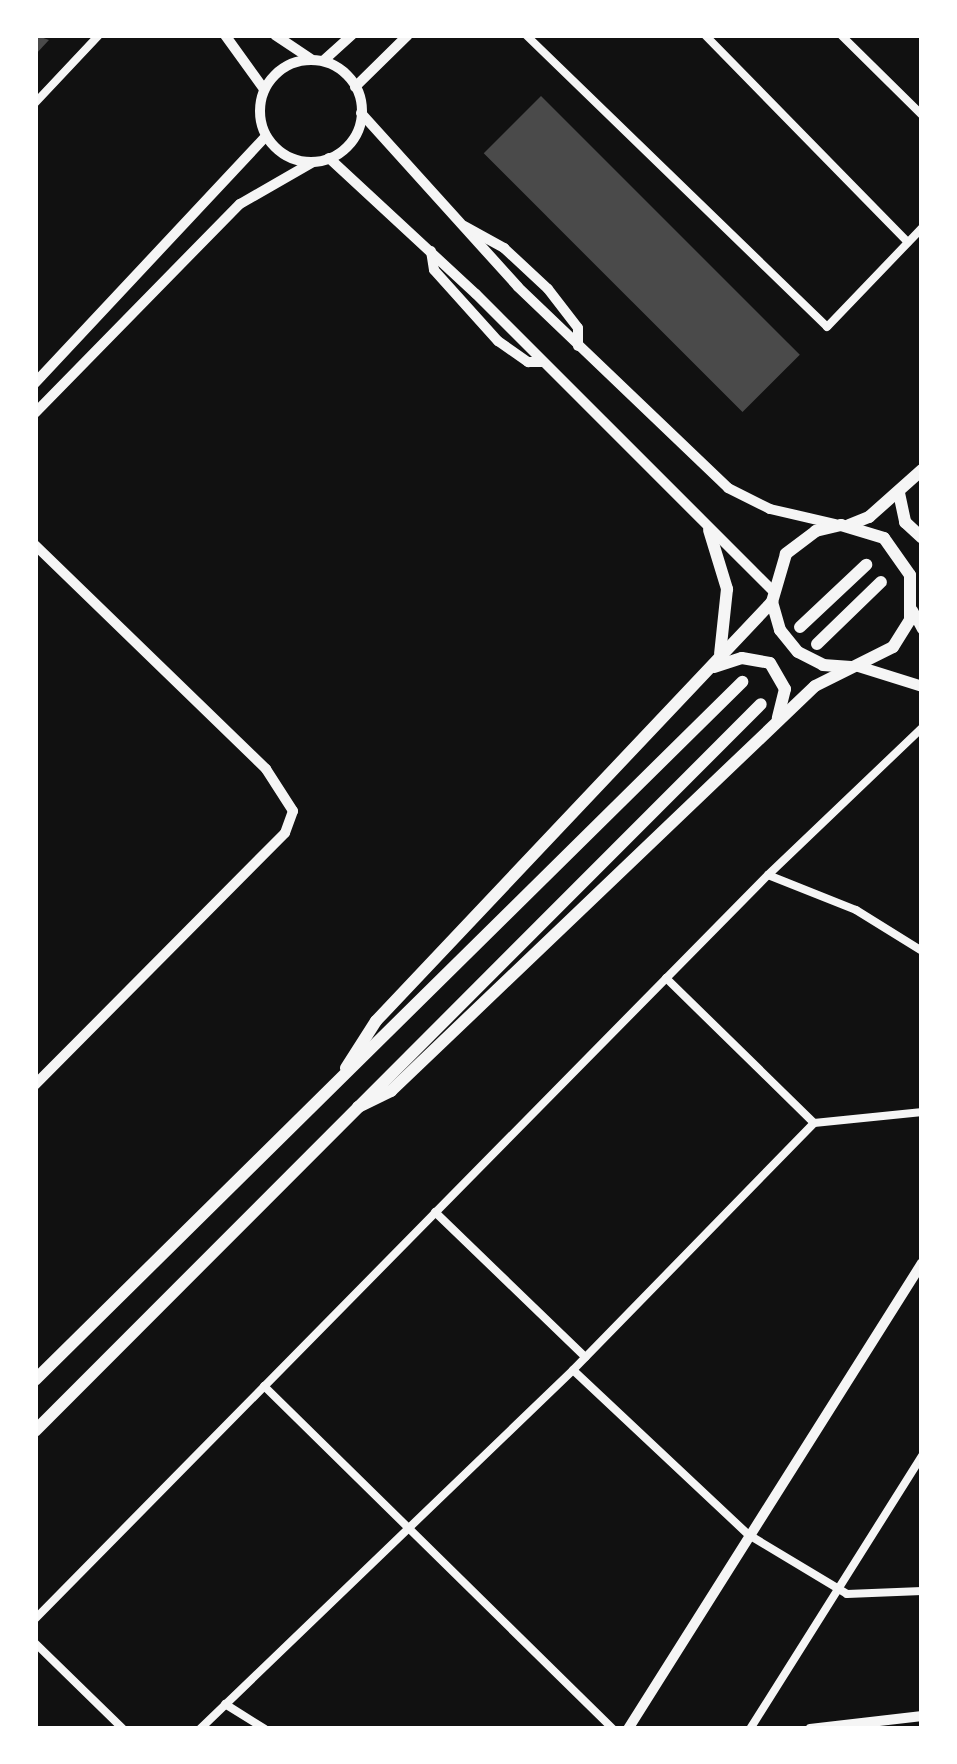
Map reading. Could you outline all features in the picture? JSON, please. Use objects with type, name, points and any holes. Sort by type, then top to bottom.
[{"type":"highway","points":[[342,1077],[376,1021],[714,664],[772,596],[794,545],[843,526],[899,493],[922,470]]},
{"type":"highway","points":[[899,493],[904,522],[922,538]]},
{"type":"highway","points":[[843,526],[870,531],[895,548],[910,574],[913,606]]},
{"type":"highway","points":[[709,530],[727,589],[714,664]]},
{"type":"highway","points":[[800,627],[866,565]]},
{"type":"highway","points":[[817,644],[882,582]]},
{"type":"highway","points":[[358,1107],[392,1091],[815,686],[893,647],[922,588]]},
{"type":"highway","points":[[772,596],[780,630],[798,652],[823,665],[855,667]]},
{"type":"highway","points":[[714,664],[742,658],[770,663],[784,689],[778,720]]},
{"type":"highway","points":[[35,1380],[742,682]]},
{"type":"highway","points":[[35,1430],[761,704]]},
{"type":"main road","points":[[913,606],[922,629]]},
{"type":"main road","points":[[855,667],[922,686]]},
{"type":"street","points":[[35,102],[99,35]]},
{"type":"street","points":[[225,35],[264,88]]},
{"type":"street","points":[[275,35],[356,86],[362,112],[461,225],[578,346],[728,488],[770,509],[843,526]]},
{"type":"street","points":[[313,162],[286,156],[266,136],[259,112],[264,88],[292,62],[317,60],[352,35]]},
{"type":"street","points":[[356,86],[408,35]]},
{"type":"street","points":[[526,35],[827,328],[922,228]]},
{"type":"street","points":[[705,35],[908,242]]},
{"type":"street","points":[[841,35],[922,116]]},
{"type":"street","points":[[35,413],[240,204],[313,162],[329,158],[352,140],[362,112]]},
{"type":"street","points":[[35,383],[266,136]]},
{"type":"street","points":[[329,158],[431,251],[772,596]]},
{"type":"street","points":[[461,225],[494,241],[548,289],[578,328],[578,346]]},
{"type":"street","points":[[35,545],[266,769],[293,811],[286,833],[35,1085]]},
{"type":"street","points":[[35,1619],[768,875],[922,728]]},
{"type":"street","points":[[768,875],[856,910],[922,951]]},
{"type":"street","points":[[666,978],[814,1123]]},
{"type":"street","points":[[200,1729],[573,1370],[814,1123],[922,1112]]},
{"type":"street","points":[[436,1212],[586,1357]]},
{"type":"street","points":[[628,1729],[922,1263]]},
{"type":"street","points":[[573,1370],[749,1535],[837,1591],[867,1597],[922,1591]]},
{"type":"street","points":[[264,1386],[613,1729]]},
{"type":"street","points":[[750,1729],[922,1456]]},
{"type":"street","points":[[35,1643],[123,1729]]},
{"type":"street","points":[[225,1704],[265,1729]]},
{"type":"street","points":[[810,1729],[922,1716]]},
{"type":"building","points":[[35,35],[49,40],[35,55]]},
{"type":"building","points":[[541,96],[800,355],[743,412],[484,153]]}]
